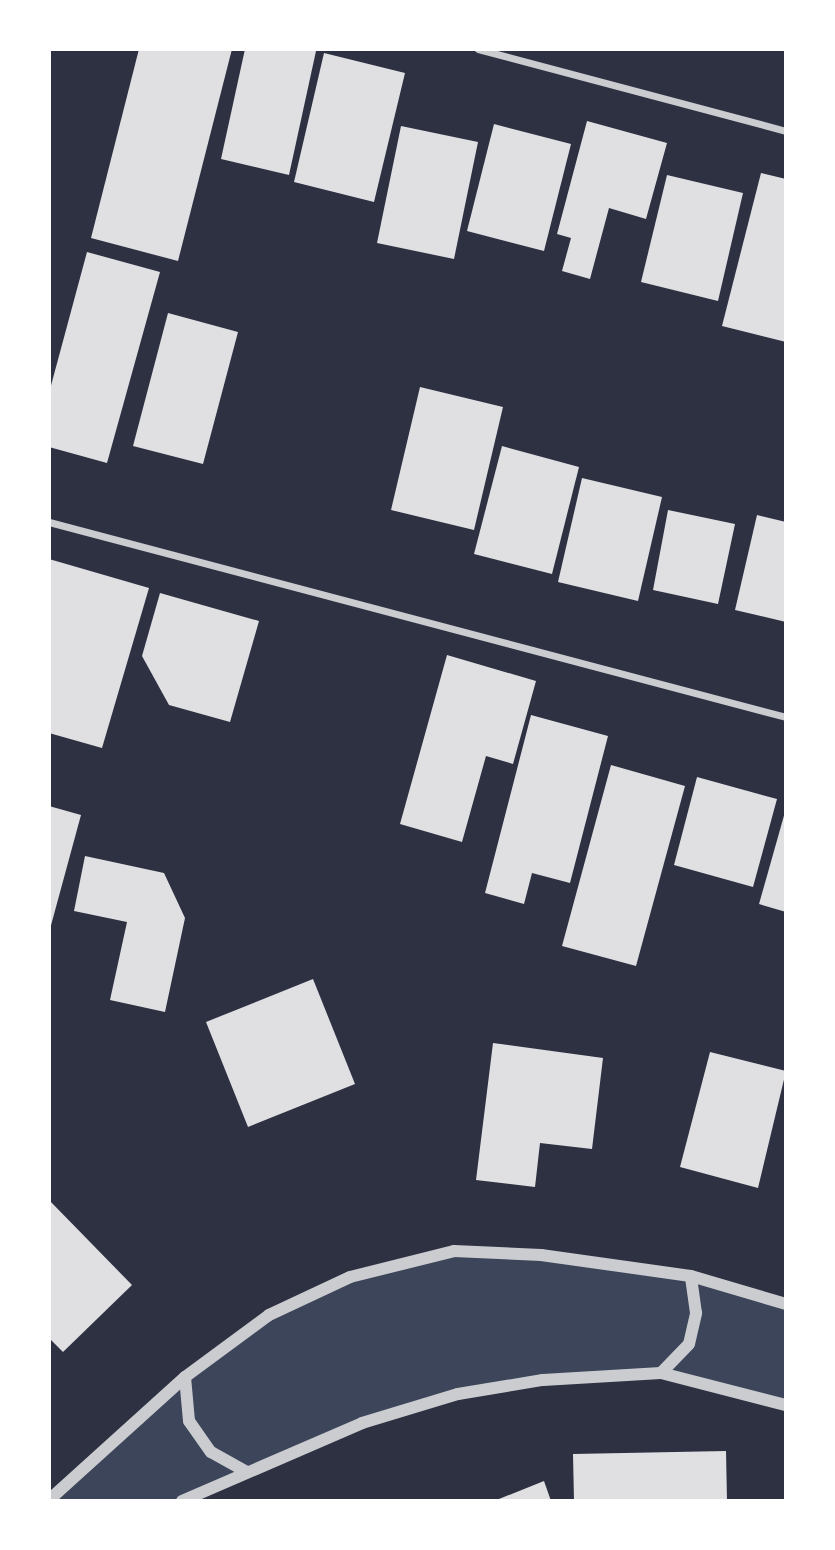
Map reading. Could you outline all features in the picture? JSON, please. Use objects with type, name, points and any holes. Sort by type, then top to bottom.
[{"type":"street","points":[[478,49],[786,131]]},
{"type":"street","points":[[49,522],[786,717]]},
{"type":"street","points":[[49,1500],[185,1377],[269,1315],[350,1277],[454,1251],[541,1255],[691,1276],[786,1304]]},
{"type":"street","points":[[661,1373],[689,1344],[696,1312],[691,1276]]},
{"type":"street","points":[[181,1501],[362,1423],[457,1394],[543,1380],[661,1373],[786,1405]]},
{"type":"street","points":[[185,1377],[189,1421],[211,1451],[247,1472]]},
{"type":"shaded area","points":[[454,1251],[691,1276],[786,1304],[786,1405],[661,1373],[543,1380],[362,1423],[182,1501],[49,1501],[76,1474],[269,1315],[350,1277]]},
{"type":"building","points":[[139,49],[232,49],[178,261],[91,238]]},
{"type":"building","points":[[245,49],[316,51],[289,175],[221,159]]},
{"type":"building","points":[[324,53],[405,73],[374,202],[294,182]]},
{"type":"building","points":[[587,121],[667,143],[646,219],[609,208],[590,279],[562,271],[571,238],[557,234]]},
{"type":"building","points":[[494,124],[571,144],[544,251],[467,231]]},
{"type":"building","points":[[401,126],[478,142],[454,259],[377,243]]},
{"type":"building","points":[[761,173],[786,179],[786,342],[722,326]]},
{"type":"building","points":[[667,175],[743,193],[718,301],[641,282]]},
{"type":"building","points":[[87,252],[160,272],[107,463],[49,447],[49,393]]},
{"type":"building","points":[[168,313],[238,332],[203,464],[133,446]]},
{"type":"building","points":[[420,387],[503,407],[474,530],[391,510]]},
{"type":"building","points":[[502,446],[579,467],[552,574],[474,554]]},
{"type":"building","points":[[582,478],[662,497],[638,601],[558,582]]},
{"type":"building","points":[[668,510],[735,524],[718,604],[653,590]]},
{"type":"building","points":[[757,515],[786,522],[786,622],[735,610]]},
{"type":"building","points":[[49,559],[149,588],[102,748],[49,733]]},
{"type":"building","points":[[160,593],[259,621],[230,722],[169,705],[142,656]]},
{"type":"building","points":[[447,655],[536,681],[513,764],[486,756],[462,842],[400,824]]},
{"type":"building","points":[[531,715],[608,736],[570,883],[532,873],[524,904],[485,893]]},
{"type":"building","points":[[611,765],[685,786],[636,966],[562,946]]},
{"type":"building","points":[[697,777],[777,799],[753,887],[674,865]]},
{"type":"building","points":[[49,806],[81,815],[50,929],[49,929]]},
{"type":"building","points":[[786,812],[786,912],[759,904]]},
{"type":"building","points":[[85,856],[164,873],[185,918],[165,1012],[110,1000],[127,922],[74,911]]},
{"type":"building","points":[[313,979],[355,1084],[248,1127],[206,1022]]},
{"type":"building","points":[[493,1043],[603,1058],[592,1149],[540,1143],[535,1187],[476,1180]]},
{"type":"building","points":[[710,1052],[786,1071],[758,1188],[680,1167]]},
{"type":"building","points":[[49,1200],[132,1285],[63,1352],[49,1338]]},
{"type":"building","points":[[726,1451],[727,1501],[574,1501],[573,1454]]},
{"type":"building","points":[[544,1481],[551,1501],[494,1501]]}]
